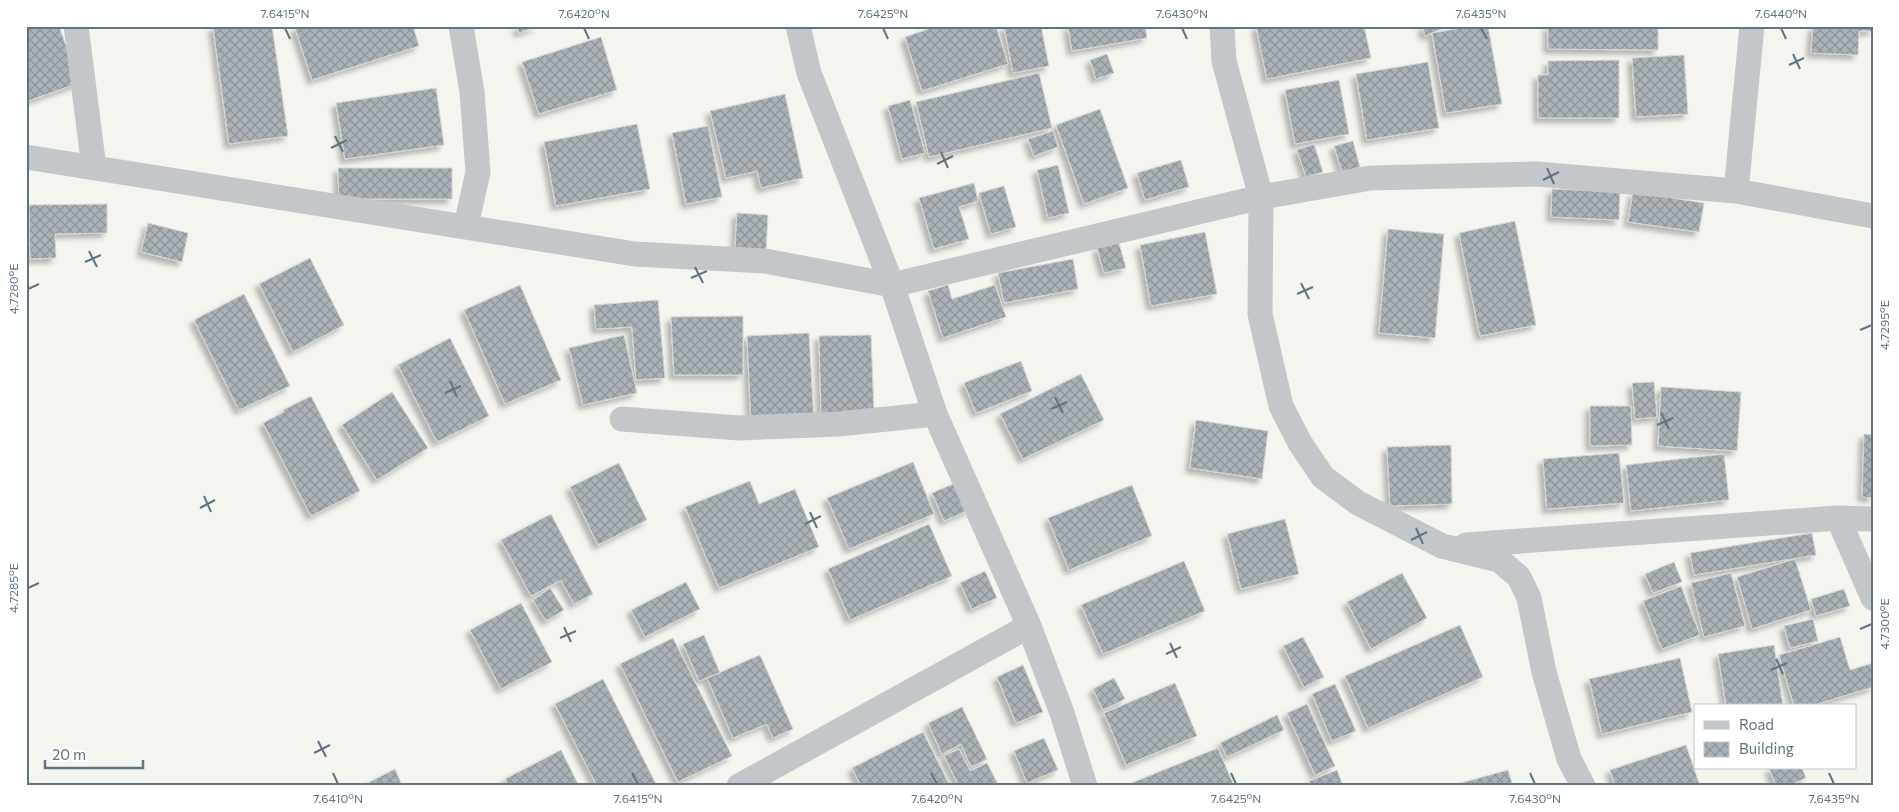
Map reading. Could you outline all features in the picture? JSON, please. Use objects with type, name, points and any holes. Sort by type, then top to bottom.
[{"type":"street","points":[[76,26],[94,168]]},
{"type":"street","points":[[461,26],[472,92],[478,172],[466,226]]},
{"type":"street","points":[[798,26],[808,73],[892,285],[935,414],[1029,626],[1062,713],[1085,786]]},
{"type":"street","points":[[1222,26],[1224,61],[1261,197],[1260,314],[1281,406],[1300,444],[1323,478],[1358,503],[1442,546],[1499,560],[1519,577],[1529,598],[1544,672],[1569,759],[1583,786]]},
{"type":"street","points":[[1736,192],[1752,26]]},
{"type":"street","points":[[26,157],[635,254],[765,260],[892,285],[1261,197],[1371,178],[1537,174],[1736,192],[1873,216]]},
{"type":"street","points":[[622,420],[739,428],[839,424],[935,414]]},
{"type":"street","points":[[1442,546],[1838,518],[1873,519]]},
{"type":"street","points":[[1838,518],[1873,598]]},
{"type":"street","points":[[739,786],[1029,626]]},
{"type":"building","points":[[26,26],[59,26],[79,83],[28,101],[26,96]]},
{"type":"building","points":[[272,26],[288,136],[229,144],[213,27]]},
{"type":"building","points":[[300,26],[413,26],[419,46],[312,80],[295,28]]},
{"type":"building","points":[[517,26],[538,26],[519,33]]},
{"type":"building","points":[[937,26],[996,26],[1008,64],[922,91],[905,37]]},
{"type":"building","points":[[1004,26],[1041,26],[1049,66],[1013,73]]},
{"type":"building","points":[[1068,26],[1145,26],[1147,38],[1072,51]]},
{"type":"building","points":[[1256,26],[1364,26],[1371,58],[1267,79]]},
{"type":"building","points":[[1422,26],[1448,26],[1425,36]]},
{"type":"building","points":[[1474,26],[1488,26],[1502,104],[1446,113],[1432,33]]},
{"type":"building","points":[[1548,26],[1658,26],[1658,50],[1548,49]]},
{"type":"building","points":[[1813,26],[1873,26],[1873,31],[1859,31],[1858,55],[1811,53]]},
{"type":"building","points":[[601,37],[617,90],[539,114],[522,62]]},
{"type":"building","points":[[1107,54],[1114,73],[1096,79],[1090,60]]},
{"type":"building","points":[[1684,55],[1688,114],[1636,117],[1632,58]]},
{"type":"building","points":[[1619,60],[1619,118],[1538,118],[1538,75],[1548,75],[1548,61]]},
{"type":"building","points":[[1428,62],[1439,128],[1367,140],[1356,74]]},
{"type":"building","points":[[1039,73],[1052,128],[929,157],[916,102]]},
{"type":"building","points":[[1339,80],[1349,134],[1295,144],[1285,90]]},
{"type":"building","points":[[436,88],[444,145],[345,159],[336,103]]},
{"type":"building","points":[[785,94],[803,178],[761,188],[757,171],[726,178],[710,111]]},
{"type":"building","points":[[910,100],[925,153],[902,159],[888,106]]},
{"type":"building","points":[[1100,109],[1128,188],[1084,204],[1056,125]]},
{"type":"building","points":[[637,124],[650,189],[556,206],[544,142]]},
{"type":"building","points":[[708,126],[722,197],[686,204],[672,133]]},
{"type":"building","points":[[1053,131],[1058,147],[1034,156],[1028,139]]},
{"type":"building","points":[[1353,141],[1360,167],[1342,172],[1334,146]]},
{"type":"building","points":[[1314,144],[1323,172],[1306,177],[1297,150]]},
{"type":"building","points":[[1181,160],[1189,187],[1145,200],[1137,173]]},
{"type":"building","points":[[1058,165],[1069,213],[1048,218],[1037,170]]},
{"type":"building","points":[[338,168],[452,168],[452,199],[339,199]]},
{"type":"building","points":[[974,183],[978,201],[959,207],[969,239],[934,249],[919,198]]},
{"type":"building","points":[[1004,186],[1016,227],[991,234],[979,193]]},
{"type":"building","points":[[1552,189],[1620,192],[1619,220],[1551,217]]},
{"type":"building","points":[[1633,192],[1704,203],[1699,232],[1628,222]]},
{"type":"building","points":[[107,204],[107,233],[55,234],[56,258],[30,259],[29,205]]},
{"type":"building","points":[[737,213],[768,215],[766,250],[735,248]]},
{"type":"building","points":[[1515,221],[1536,325],[1480,336],[1459,233]]},
{"type":"building","points":[[148,223],[188,233],[182,262],[141,252]]},
{"type":"building","points":[[1388,229],[1444,234],[1435,338],[1379,333]]},
{"type":"building","points":[[1205,232],[1217,294],[1151,306],[1140,245]]},
{"type":"building","points":[[1119,243],[1126,268],[1104,273],[1097,248]]},
{"type":"building","points":[[310,258],[344,325],[293,352],[259,284]]},
{"type":"building","points":[[1073,259],[1078,289],[1004,303],[998,273]]},
{"type":"building","points":[[520,285],[561,380],[505,404],[464,310]]},
{"type":"building","points":[[948,285],[952,299],[995,285],[1006,317],[943,338],[928,291]]},
{"type":"building","points":[[244,294],[290,386],[239,410],[194,320]]},
{"type":"building","points":[[658,300],[665,378],[636,380],[632,327],[596,329],[594,305]]},
{"type":"building","points":[[743,316],[743,375],[674,375],[671,317]]},
{"type":"building","points":[[809,333],[814,423],[751,426],[747,336]]},
{"type":"building","points":[[624,335],[637,393],[583,405],[569,348]]},
{"type":"building","points":[[871,335],[874,414],[821,415],[819,336]]},
{"type":"building","points":[[450,338],[489,416],[437,442],[398,365]]},
{"type":"building","points":[[1021,361],[1032,391],[976,413],[964,383]]},
{"type":"building","points":[[1081,374],[1104,420],[1023,459],[1000,414]]},
{"type":"building","points":[[1654,382],[1657,417],[1635,419],[1632,383]]},
{"type":"building","points":[[1661,387],[1741,392],[1737,451],[1658,446]]},
{"type":"building","points":[[392,392],[428,448],[377,480],[342,425]]},
{"type":"building","points":[[311,396],[360,491],[311,516],[263,423],[284,412],[283,410]]},
{"type":"building","points":[[1590,406],[1631,406],[1632,445],[1590,446]]},
{"type":"building","points":[[1196,420],[1268,431],[1262,479],[1190,468]]},
{"type":"building","points":[[1864,434],[1873,435],[1873,498],[1862,497]]},
{"type":"building","points":[[1451,445],[1452,504],[1390,506],[1387,447]]},
{"type":"building","points":[[1619,453],[1624,503],[1547,509],[1543,459]]},
{"type":"building","points":[[1724,454],[1729,500],[1631,511],[1626,465]]},
{"type":"building","points":[[913,462],[934,514],[849,549],[827,498]]},
{"type":"building","points":[[619,463],[647,520],[598,545],[570,487]]},
{"type":"building","points":[[750,481],[759,504],[795,489],[819,547],[719,588],[685,507]]},
{"type":"building","points":[[958,482],[971,509],[944,521],[932,493]]},
{"type":"building","points":[[1132,485],[1152,536],[1069,570],[1048,518]]},
{"type":"building","points":[[551,514],[593,594],[574,604],[561,580],[531,596],[501,540]]},
{"type":"building","points":[[1285,519],[1299,574],[1241,589],[1227,534]]},
{"type":"building","points":[[929,524],[952,576],[850,620],[828,569]]},
{"type":"building","points":[[1812,533],[1816,555],[1694,575],[1690,553]]},
{"type":"building","points":[[1795,559],[1811,610],[1752,629],[1737,577]]},
{"type":"building","points":[[1184,561],[1205,611],[1103,654],[1081,605]]},
{"type":"building","points":[[1674,562],[1682,582],[1653,593],[1645,574]]},
{"type":"building","points":[[985,571],[997,598],[972,609],[960,583]]},
{"type":"building","points":[[1402,573],[1427,618],[1371,649],[1347,602]]},
{"type":"building","points":[[1731,573],[1745,626],[1704,637],[1691,583]]},
{"type":"building","points":[[686,582],[700,609],[645,637],[631,610]]},
{"type":"building","points":[[1681,586],[1700,635],[1662,649],[1643,601]]},
{"type":"building","points":[[550,588],[564,610],[546,621],[533,600]]},
{"type":"building","points":[[1844,589],[1850,606],[1816,616],[1811,599]]},
{"type":"building","points":[[521,603],[552,662],[501,689],[470,630]]},
{"type":"building","points":[[1813,619],[1818,641],[1790,648],[1784,626]]},
{"type":"building","points":[[1460,625],[1483,677],[1368,728],[1345,676]]},
{"type":"building","points":[[704,635],[720,673],[699,681],[683,644]]},
{"type":"building","points":[[1303,637],[1324,677],[1304,687],[1283,646]]},
{"type":"building","points":[[1840,637],[1850,670],[1873,663],[1873,687],[1818,704],[1793,704],[1779,655]]},
{"type":"building","points":[[673,638],[732,756],[678,782],[620,664]]},
{"type":"building","points":[[1774,645],[1783,704],[1726,704],[1718,654]]},
{"type":"building","points":[[760,655],[793,729],[773,738],[767,724],[733,738],[707,678]]},
{"type":"building","points":[[1680,658],[1692,712],[1602,734],[1589,679]]},
{"type":"building","points":[[1023,665],[1043,712],[1016,723],[997,677]]},
{"type":"building","points":[[1114,678],[1125,699],[1103,710],[1093,689]]},
{"type":"building","points":[[603,679],[657,786],[597,786],[555,704]]},
{"type":"building","points":[[1175,683],[1197,736],[1126,765],[1104,713]]},
{"type":"building","points":[[1335,684],[1356,731],[1332,741],[1312,694]]},
{"type":"building","points":[[1307,704],[1335,766],[1315,775],[1287,713]]},
{"type":"building","points":[[962,707],[987,759],[971,767],[961,744],[942,754],[928,723]]},
{"type":"building","points":[[1277,715],[1284,730],[1227,757],[1220,743]]},
{"type":"building","points":[[923,732],[950,786],[861,786],[852,768]]},
{"type":"building","points":[[1044,738],[1058,770],[1027,783],[1014,751]]},
{"type":"building","points":[[1686,745],[1700,786],[1615,786],[1610,770]]},
{"type":"building","points":[[1218,748],[1234,786],[1130,786],[1129,784]]},
{"type":"building","points":[[959,749],[970,771],[987,763],[999,786],[959,786],[944,756]]},
{"type":"building","points":[[561,750],[579,786],[509,786],[505,779]]},
{"type":"building","points":[[395,769],[401,783],[395,786],[362,786]]},
{"type":"building","points":[[1337,770],[1343,786],[1311,786],[1309,781]]},
{"type":"building","points":[[1508,770],[1513,786],[1450,786]]},
{"type":"building","points":[[1770,770],[1803,770],[1806,778],[1788,786],[1776,786]]}]
